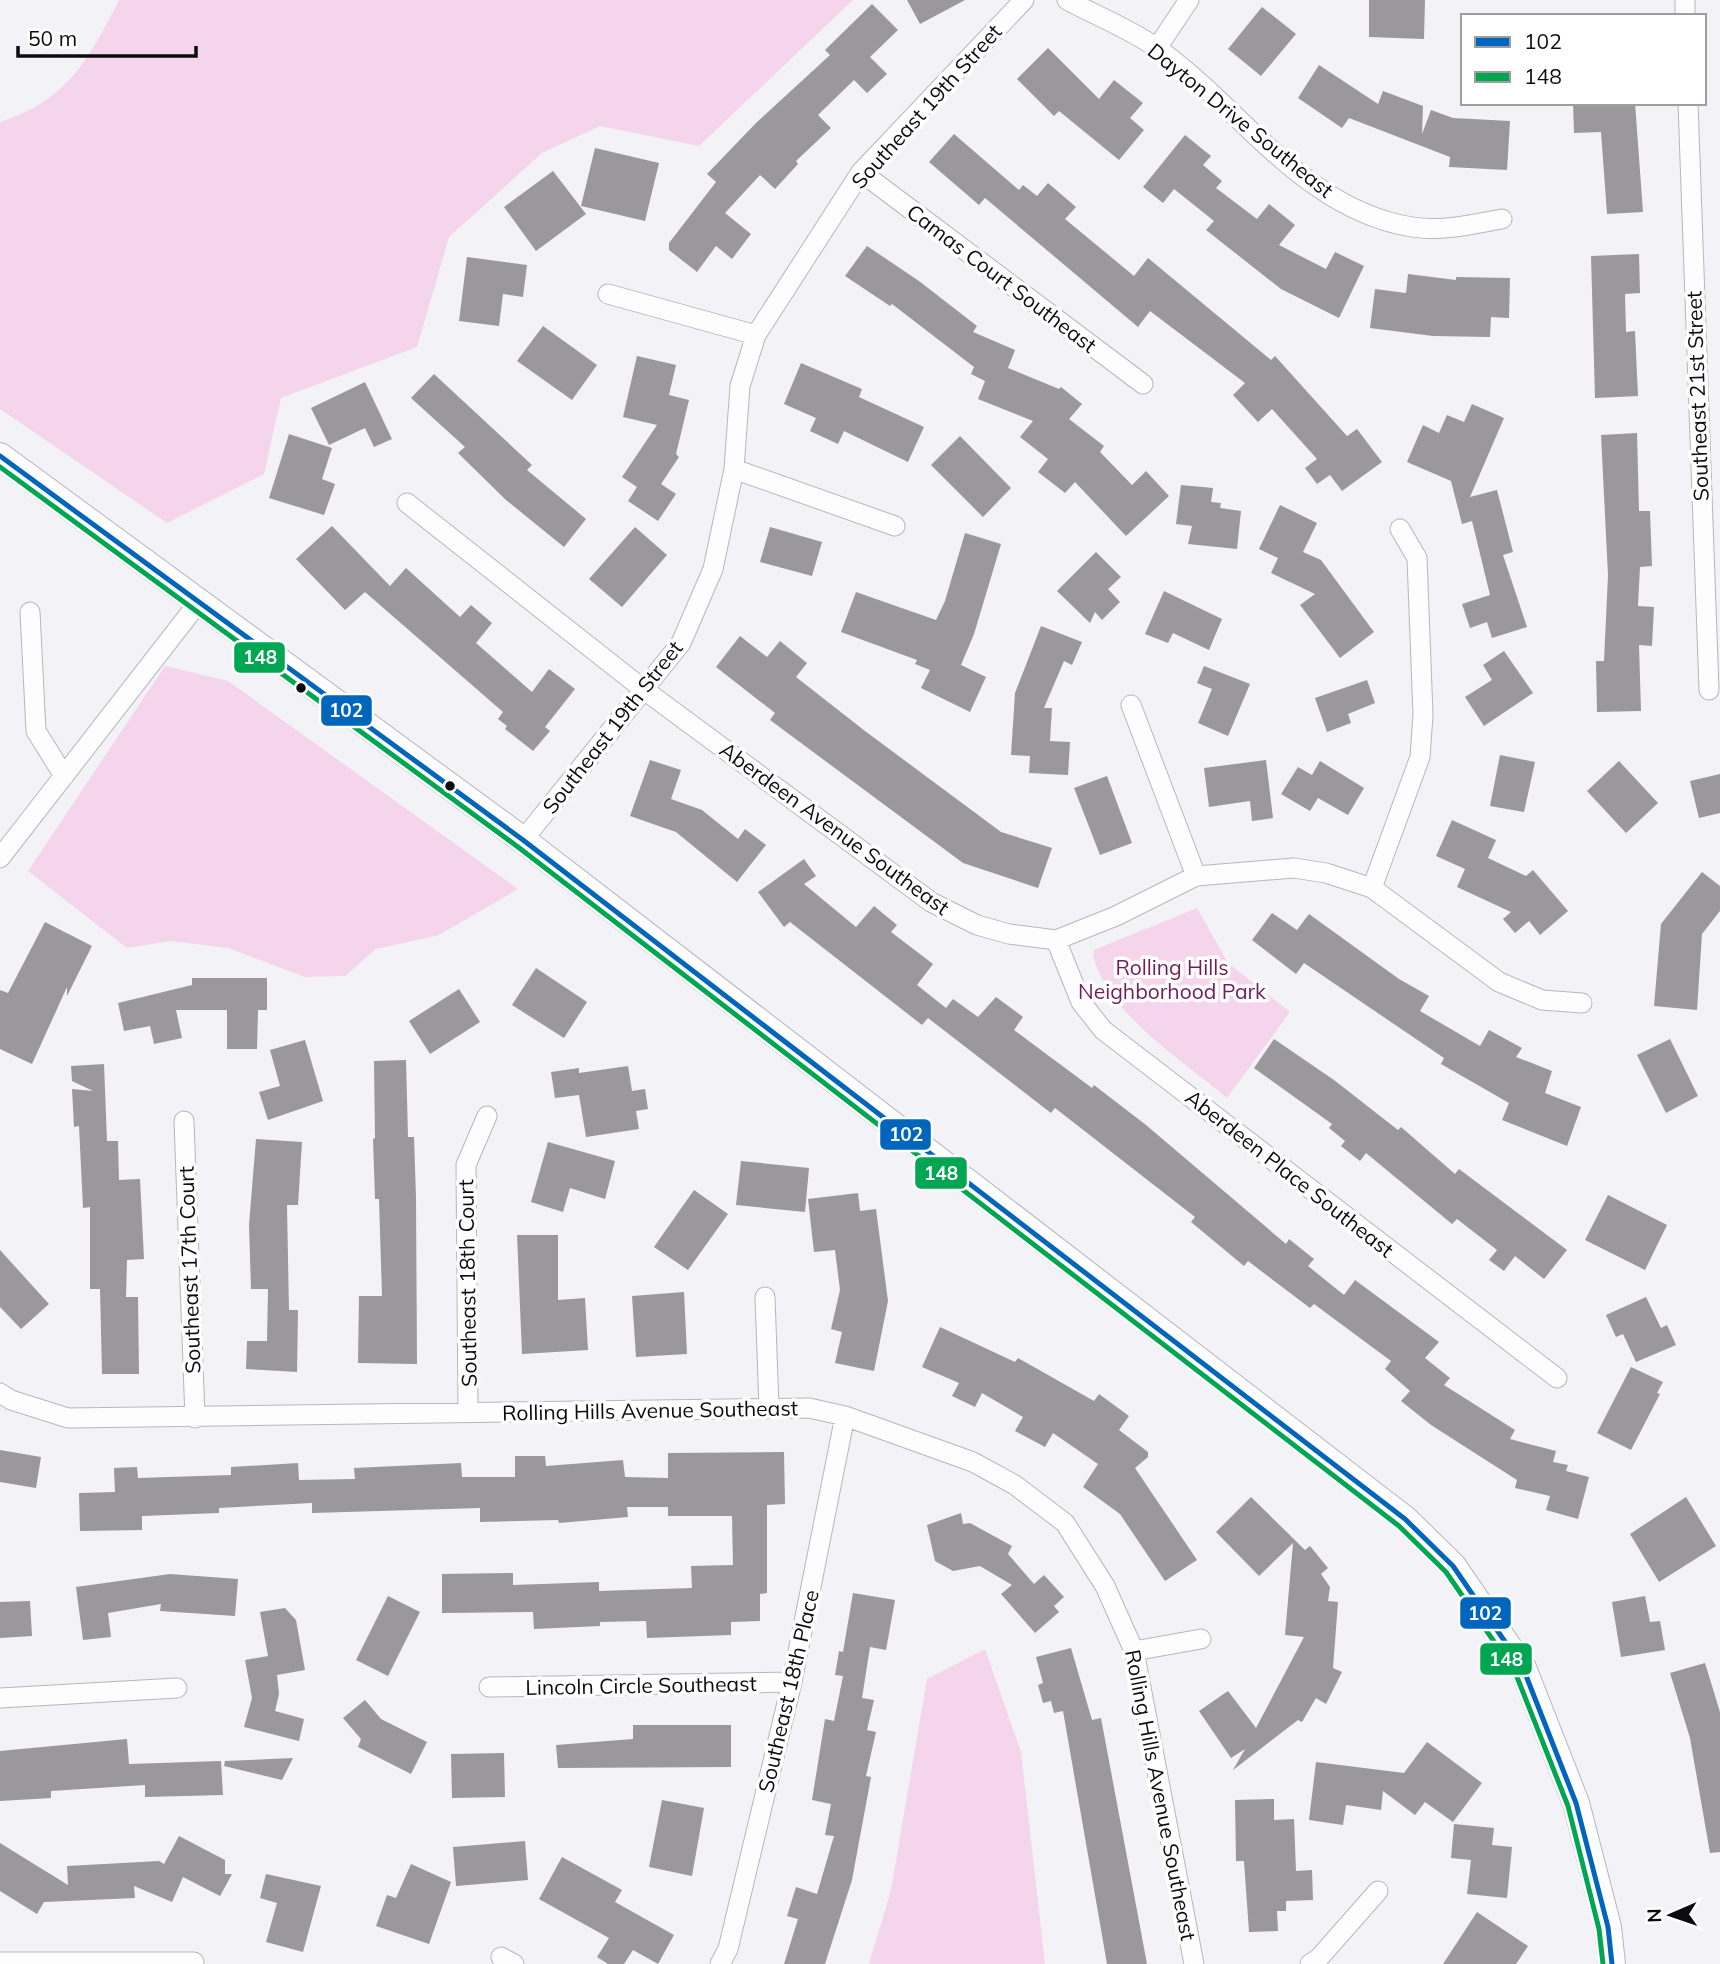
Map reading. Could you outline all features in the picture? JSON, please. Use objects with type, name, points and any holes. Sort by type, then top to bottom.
[{"type":"street","name":"Southeast 19th Street","points":[[523,840],[681,643],[713,569],[734,469],[740,386],[756,335],[861,172],[1024,0]]},
{"type":"street","name":"Dayton Drive Southeast","points":[[1068,0],[1157,48],[1310,182],[1363,214],[1413,228],[1454,228],[1502,219]]},
{"type":"street","points":[[1157,48],[1189,0]]},
{"type":"street","name":"Southeast 21st Street","points":[[1688,105],[1712,596],[1709,690]]},
{"type":"street","name":"Camas Court Southeast","points":[[861,172],[1143,384]]},
{"type":"street","points":[[608,294],[756,335]]},
{"type":"street","points":[[0,456],[523,840],[1405,1519],[1453,1566],[1523,1668],[1576,1803],[1608,1927],[1612,1964]]},
{"type":"street","points":[[734,469],[895,526]]},
{"type":"street","name":"Aberdeen Avenue Southeast","points":[[407,503],[643,689],[930,902],[977,925],[1009,934],[1056,940],[1116,916],[1196,876],[1294,868],[1326,873],[1372,888],[1499,982],[1542,1000],[1582,1003]]},
{"type":"street","points":[[1372,888],[1420,757],[1423,715],[1418,558],[1400,529]]},
{"type":"street","points":[[0,858],[198,603]]},
{"type":"street","points":[[30,612],[36,731],[64,776]]},
{"type":"street","points":[[1131,705],[1196,876]]},
{"type":"street","name":"Aberdeen Place Southeast","points":[[1056,940],[1082,1002],[1103,1030],[1557,1378]]},
{"type":"street","name":"Southeast 18th Court","points":[[468,1412],[466,1165],[486,1116]]},
{"type":"street","name":"Southeast 17th Court","points":[[184,1121],[195,1419]]},
{"type":"street","points":[[765,1297],[769,1406]]},
{"type":"street","name":"Rolling Hills Avenue Southeast","points":[[0,1393],[11,1400],[68,1418],[195,1419],[769,1406],[809,1408],[845,1416],[973,1462],[1016,1485],[1065,1523],[1105,1586],[1134,1651],[1194,1964]]},
{"type":"street","name":"Southeast 18th Place","points":[[720,1964],[728,1949],[792,1682],[845,1416]]},
{"type":"street","points":[[1134,1651],[1200,1639]]},
{"type":"street","name":"Lincoln Circle Southeast","points":[[489,1687],[792,1682]]},
{"type":"street","points":[[0,1698],[177,1688]]},
{"type":"street","points":[[1310,1964],[1319,1958],[1378,1891]]},
{"type":"street","points":[[0,1962],[194,1962]]},
{"type":"green space","points":[[119,0],[853,0],[699,146],[600,126],[542,153],[449,237],[417,347],[281,398],[264,474],[167,523],[0,409],[0,122],[23,113],[59,90],[86,59]]},
{"type":"green space","points":[[165,666],[228,681],[518,889],[439,935],[376,949],[345,976],[305,977],[228,948],[170,941],[127,948],[28,871]]},
{"type":"green space","name":"Rolling Hills Neighborhood Park","points":[[1197,908],[1228,963],[1290,1012],[1227,1098],[1169,1052],[1131,1017],[1114,998],[1093,956],[1094,950]]},
{"type":"green space","points":[[985,1649],[1021,1752],[1045,1964],[869,1964],[891,1890],[927,1679]]},
{"type":"building","points":[[907,0],[965,0],[920,24]]},
{"type":"building","points":[[1369,0],[1425,0],[1424,39],[1369,37]]},
{"type":"building","points":[[872,4],[898,30],[870,57],[887,74],[867,93],[854,80],[818,115],[831,128],[796,161],[798,164],[775,189],[760,175],[725,213],[751,234],[732,259],[716,246],[697,272],[669,250],[669,243],[716,182],[707,174],[756,123],[830,55],[825,50]]},
{"type":"building","points":[[1262,7],[1296,34],[1261,76],[1228,49]]},
{"type":"building","points":[[1048,48],[1099,99],[1114,80],[1143,103],[1130,118],[1144,130],[1119,160],[1059,111],[1054,116],[1017,79]]},
{"type":"building","points":[[1319,65],[1378,104],[1383,91],[1423,106],[1422,134],[1431,110],[1453,118],[1510,121],[1507,170],[1449,167],[1450,157],[1349,118],[1342,128],[1298,98]]},
{"type":"building","points":[[1573,105],[1635,105],[1643,212],[1607,214],[1601,132],[1574,133]]},
{"type":"building","points":[[954,134],[1019,190],[1023,185],[1037,196],[1048,183],[1076,207],[1065,219],[1134,276],[1148,258],[1271,360],[1275,356],[1347,436],[1357,429],[1382,462],[1342,491],[1330,475],[1317,484],[1305,468],[1317,459],[1272,409],[1258,422],[1233,395],[1245,383],[1150,311],[1138,327],[985,198],[979,205],[929,162]]},
{"type":"building","points":[[1185,135],[1211,156],[1203,165],[1222,181],[1216,188],[1257,219],[1269,204],[1295,225],[1279,245],[1326,269],[1335,252],[1364,266],[1339,318],[1281,289],[1206,230],[1214,221],[1174,189],[1163,203],[1143,187]]},
{"type":"building","points":[[595,148],[659,163],[645,221],[581,206]]},
{"type":"building","points":[[553,171],[586,214],[536,251],[504,207]]},
{"type":"building","points":[[867,246],[919,281],[977,326],[973,332],[1015,350],[1008,368],[1059,389],[1061,387],[1082,404],[1069,419],[1104,446],[1100,452],[1132,485],[1146,471],[1169,496],[1126,536],[1075,482],[1065,493],[1038,472],[1048,459],[1020,437],[1033,421],[978,399],[985,381],[971,374],[974,367],[892,304],[890,306],[845,276]]},
{"type":"building","points":[[1639,254],[1640,293],[1625,294],[1626,332],[1635,331],[1638,396],[1595,398],[1591,256]]},
{"type":"building","points":[[467,257],[527,265],[523,297],[503,294],[499,326],[459,321]]},
{"type":"building","points":[[1408,274],[1456,280],[1456,277],[1510,278],[1509,318],[1491,317],[1490,337],[1433,336],[1370,328],[1375,289],[1406,293]]},
{"type":"building","points":[[543,326],[597,365],[572,400],[517,361]]},
{"type":"building","points":[[637,356],[676,365],[669,395],[689,400],[676,454],[679,457],[661,484],[676,494],[658,521],[628,501],[637,487],[622,477],[657,425],[623,417]]},
{"type":"building","points":[[801,363],[862,389],[859,397],[924,427],[908,462],[844,431],[838,444],[810,431],[816,418],[784,404]]},
{"type":"building","points":[[434,374],[532,465],[527,470],[586,519],[564,547],[506,500],[458,453],[465,447],[411,398]]},
{"type":"building","points":[[365,382],[392,439],[374,447],[365,428],[329,445],[311,408]]},
{"type":"building","points":[[1472,404],[1504,418],[1470,497],[1497,490],[1513,552],[1503,555],[1527,627],[1492,638],[1487,622],[1470,628],[1462,604],[1490,595],[1472,521],[1462,524],[1451,481],[1407,462],[1423,425],[1439,433],[1447,415],[1464,422]]},
{"type":"building","points":[[1637,433],[1639,511],[1650,511],[1652,566],[1640,567],[1638,606],[1654,607],[1652,646],[1639,645],[1641,711],[1597,712],[1596,661],[1604,661],[1608,575],[1601,435]]},
{"type":"building","points":[[289,434],[332,448],[322,479],[335,484],[324,515],[269,498]]},
{"type":"building","points":[[960,436],[1011,488],[983,517],[931,465]]},
{"type":"building","points":[[1181,485],[1213,488],[1211,502],[1221,503],[1220,508],[1241,511],[1237,549],[1188,544],[1192,526],[1176,524]]},
{"type":"building","points":[[1280,505],[1317,523],[1303,552],[1321,560],[1374,632],[1340,658],[1300,605],[1315,594],[1271,573],[1278,558],[1259,549]]},
{"type":"building","points":[[332,526],[390,586],[406,568],[460,617],[471,605],[492,623],[476,643],[532,692],[549,669],[575,689],[545,727],[550,731],[533,751],[505,729],[507,726],[498,719],[503,712],[365,592],[345,610],[296,559]]},
{"type":"building","points":[[635,527],[667,555],[622,607],[589,579]]},
{"type":"building","points":[[770,527],[822,542],[812,576],[760,562]]},
{"type":"building","points":[[965,533],[1001,544],[974,634],[961,665],[986,677],[970,712],[921,688],[930,670],[915,664],[917,660],[841,632],[856,592],[936,620],[945,601]]},
{"type":"building","points":[[1096,552],[1121,577],[1108,589],[1120,602],[1102,620],[1095,612],[1090,623],[1057,591]]},
{"type":"building","points":[[1164,591],[1222,619],[1209,650],[1173,633],[1168,643],[1145,634]]},
{"type":"building","points":[[1041,626],[1082,642],[1072,665],[1064,661],[1044,708],[1052,708],[1050,741],[1070,742],[1068,775],[1029,773],[1030,756],[1011,755],[1015,693]]},
{"type":"building","points":[[740,636],[767,657],[780,641],[807,663],[796,677],[865,731],[1001,832],[1052,848],[1038,888],[963,863],[770,720],[775,713],[716,667]]},
{"type":"building","points":[[1504,651],[1533,693],[1484,726],[1465,697],[1492,680],[1483,665]]},
{"type":"building","points":[[1204,666],[1250,684],[1228,736],[1198,723],[1212,689],[1197,683]]},
{"type":"building","points":[[1367,680],[1375,703],[1348,714],[1351,723],[1327,732],[1315,698]]},
{"type":"building","points":[[1500,755],[1535,762],[1524,812],[1490,806]]},
{"type":"building","points":[[650,760],[681,770],[671,799],[702,810],[738,839],[745,829],[766,845],[737,882],[676,832],[630,816]]},
{"type":"building","points":[[1266,760],[1273,818],[1252,821],[1250,801],[1209,807],[1204,768]]},
{"type":"building","points":[[1320,761],[1364,788],[1348,815],[1318,798],[1310,811],[1281,794],[1298,767],[1312,775]]},
{"type":"building","points":[[1619,761],[1658,803],[1626,833],[1587,791]]},
{"type":"building","points":[[1720,774],[1720,813],[1699,818],[1690,781]]},
{"type":"building","points":[[1107,776],[1132,843],[1100,855],[1074,788]]},
{"type":"building","points":[[1452,820],[1496,840],[1488,858],[1526,876],[1533,870],[1568,911],[1540,935],[1529,921],[1515,933],[1503,919],[1511,912],[1457,887],[1465,869],[1436,856]]},
{"type":"building","points":[[804,859],[816,876],[804,884],[856,927],[874,906],[897,925],[891,932],[933,964],[917,985],[946,1008],[953,999],[978,1017],[996,997],[1023,1017],[1014,1030],[1146,1125],[1286,1244],[1289,1239],[1314,1259],[1308,1266],[1344,1295],[1355,1280],[1439,1342],[1425,1358],[1450,1378],[1444,1385],[1515,1430],[1510,1439],[1556,1451],[1553,1462],[1568,1465],[1566,1471],[1589,1477],[1578,1519],[1546,1510],[1550,1496],[1515,1488],[1517,1480],[1431,1425],[1401,1401],[1410,1391],[1385,1369],[1391,1361],[1314,1304],[1310,1308],[1248,1261],[1244,1266],[1191,1222],[1195,1217],[1055,1108],[1051,1113],[928,1018],[922,1025],[790,922],[784,927],[758,892]]},
{"type":"building","points":[[1702,872],[1720,886],[1720,911],[1702,934],[1697,1010],[1654,1006],[1661,924]]},
{"type":"building","points":[[1272,913],[1297,930],[1309,914],[1399,979],[1429,996],[1420,1011],[1480,1046],[1489,1030],[1522,1048],[1516,1057],[1552,1071],[1545,1093],[1581,1107],[1567,1146],[1502,1120],[1509,1103],[1441,1064],[1444,1058],[1304,963],[1296,974],[1252,940]]},
{"type":"building","points":[[45,922],[92,946],[67,996],[67,987],[32,1064],[0,1049],[0,990],[8,993]]},
{"type":"building","points":[[536,968],[587,1002],[564,1038],[512,1005]]},
{"type":"building","points":[[192,978],[267,978],[267,1010],[258,1010],[257,1049],[227,1049],[227,1010],[176,1010],[182,1038],[154,1044],[150,1026],[124,1031],[118,1003],[192,985]]},
{"type":"building","points":[[459,989],[480,1022],[430,1054],[409,1021]]},
{"type":"building","points":[[1274,1039],[1334,1080],[1398,1130],[1401,1127],[1455,1174],[1459,1169],[1567,1250],[1544,1279],[1515,1256],[1504,1271],[1489,1260],[1497,1250],[1457,1219],[1452,1224],[1366,1153],[1360,1161],[1341,1146],[1345,1141],[1329,1128],[1332,1124],[1254,1068]]},
{"type":"building","points":[[1670,1039],[1698,1096],[1666,1113],[1637,1055]]},
{"type":"building","points":[[305,1040],[323,1101],[268,1120],[259,1092],[280,1086],[270,1050]]},
{"type":"building","points":[[406,1060],[408,1137],[414,1137],[417,1364],[358,1363],[359,1296],[382,1296],[379,1199],[375,1199],[374,1061]]},
{"type":"building","points":[[104,1064],[107,1141],[118,1141],[119,1180],[140,1179],[144,1259],[127,1260],[126,1297],[138,1297],[139,1374],[102,1374],[100,1289],[90,1289],[90,1207],[83,1208],[79,1126],[74,1127],[72,1089],[93,1091],[72,1081],[71,1066]]},
{"type":"building","points":[[628,1066],[632,1091],[645,1089],[648,1109],[636,1111],[639,1129],[586,1137],[579,1095],[555,1098],[551,1072],[579,1068],[579,1073]]},
{"type":"building","points":[[256,1139],[302,1142],[298,1205],[287,1205],[289,1310],[298,1310],[297,1372],[246,1369],[247,1341],[267,1341],[268,1289],[251,1289],[249,1225]]},
{"type":"building","points":[[548,1142],[615,1161],[605,1199],[570,1188],[563,1212],[531,1202]]},
{"type":"building","points":[[741,1161],[809,1168],[805,1212],[736,1205]]},
{"type":"building","points":[[694,1190],[728,1214],[688,1270],[654,1247]]},
{"type":"building","points":[[858,1193],[860,1211],[876,1209],[888,1301],[874,1371],[835,1363],[842,1332],[831,1329],[840,1290],[835,1250],[814,1252],[808,1199]]},
{"type":"building","points":[[1608,1195],[1667,1225],[1645,1270],[1585,1240]]},
{"type":"building","points":[[517,1235],[558,1235],[558,1300],[585,1298],[588,1350],[522,1354]]},
{"type":"building","points":[[0,1250],[49,1304],[21,1329],[0,1307]]},
{"type":"building","points":[[684,1292],[687,1354],[636,1357],[632,1296]]},
{"type":"building","points":[[1646,1297],[1661,1328],[1667,1325],[1676,1345],[1636,1362],[1623,1334],[1616,1337],[1606,1315]]},
{"type":"building","points":[[940,1327],[1015,1362],[1018,1358],[1094,1401],[1099,1394],[1129,1416],[1119,1430],[1148,1452],[1148,1457],[1135,1468],[1197,1560],[1165,1581],[1120,1514],[1083,1487],[1098,1464],[1053,1433],[1045,1447],[1015,1431],[1023,1417],[982,1393],[975,1407],[952,1396],[959,1383],[922,1367]]},
{"type":"building","points":[[1631,1367],[1663,1382],[1657,1393],[1660,1394],[1631,1450],[1597,1433]]},
{"type":"building","points":[[0,1450],[41,1457],[36,1488],[0,1482]]},
{"type":"building","points":[[784,1452],[785,1504],[767,1505],[767,1593],[760,1594],[760,1621],[731,1622],[731,1635],[647,1638],[646,1621],[600,1622],[600,1626],[534,1629],[533,1612],[442,1613],[442,1574],[513,1573],[513,1585],[599,1582],[599,1591],[692,1588],[691,1566],[733,1565],[732,1516],[668,1516],[668,1507],[627,1507],[628,1517],[559,1523],[558,1520],[480,1522],[480,1508],[312,1513],[312,1503],[219,1508],[219,1513],[142,1516],[142,1530],[80,1531],[79,1493],[115,1492],[114,1468],[137,1467],[138,1478],[231,1475],[231,1467],[298,1463],[299,1480],[355,1479],[354,1468],[461,1463],[462,1477],[515,1477],[515,1456],[545,1456],[546,1466],[623,1460],[625,1477],[668,1478],[668,1453]]},
{"type":"building","points":[[1251,1497],[1305,1550],[1310,1546],[1328,1568],[1321,1574],[1330,1587],[1328,1601],[1338,1602],[1333,1668],[1342,1672],[1326,1704],[1316,1698],[1302,1722],[1298,1720],[1233,1770],[1245,1749],[1231,1758],[1199,1711],[1228,1691],[1256,1728],[1304,1637],[1285,1635],[1293,1543],[1259,1576],[1216,1532]]},
{"type":"building","points":[[1686,1497],[1716,1546],[1659,1582],[1630,1534]]},
{"type":"building","points":[[961,1513],[963,1524],[970,1523],[1012,1546],[1008,1554],[1034,1584],[1044,1575],[1064,1597],[1054,1606],[1059,1612],[1035,1633],[1001,1594],[1012,1585],[980,1566],[953,1571],[935,1561],[927,1525]]},
{"type":"building","points":[[170,1574],[238,1579],[235,1616],[160,1611],[161,1604],[108,1613],[111,1637],[83,1640],[76,1587]]},
{"type":"building","points":[[853,1593],[895,1600],[886,1650],[870,1647],[862,1698],[874,1700],[867,1730],[876,1732],[866,1776],[871,1777],[852,1880],[825,1964],[784,1964],[798,1919],[787,1916],[796,1887],[817,1894],[834,1836],[825,1835],[831,1804],[812,1800],[825,1719],[834,1721],[843,1676],[835,1675],[839,1651],[843,1652]]},
{"type":"building","points":[[388,1596],[420,1612],[388,1676],[356,1660]]},
{"type":"building","points":[[1645,1596],[1650,1622],[1660,1621],[1665,1650],[1621,1657],[1612,1602]]},
{"type":"building","points":[[30,1601],[32,1636],[0,1638],[0,1602]]},
{"type":"building","points":[[285,1608],[296,1620],[305,1670],[277,1675],[279,1694],[275,1711],[304,1719],[299,1741],[244,1727],[252,1698],[245,1660],[268,1656],[260,1612]]},
{"type":"building","points":[[1071,1648],[1092,1720],[1101,1718],[1147,1964],[1107,1964],[1063,1711],[1054,1713],[1051,1701],[1043,1703],[1038,1685],[1043,1683],[1036,1657]]},
{"type":"building","points":[[1705,1663],[1720,1712],[1720,1852],[1710,1853],[1690,1738],[1670,1673]]},
{"type":"building","points":[[365,1700],[381,1719],[427,1742],[411,1774],[358,1747],[361,1739],[343,1718]]},
{"type":"building","points":[[633,1725],[731,1725],[731,1767],[558,1768],[556,1745],[633,1739]]},
{"type":"building","points":[[127,1739],[129,1764],[221,1761],[223,1795],[145,1797],[145,1785],[51,1791],[51,1798],[0,1801],[0,1751]]},
{"type":"building","points":[[1427,1742],[1482,1783],[1453,1822],[1425,1802],[1415,1815],[1383,1791],[1381,1810],[1346,1805],[1343,1825],[1309,1820],[1316,1762],[1404,1773]]},
{"type":"building","points":[[504,1753],[505,1797],[452,1798],[451,1754]]},
{"type":"building","points":[[293,1758],[282,1780],[224,1766],[225,1761]]},
{"type":"building","points":[[1274,1799],[1274,1820],[1294,1819],[1296,1871],[1312,1870],[1313,1900],[1286,1901],[1286,1911],[1277,1911],[1278,1931],[1249,1932],[1244,1861],[1236,1861],[1235,1800]]},
{"type":"building","points":[[662,1800],[704,1808],[692,1876],[649,1867]]},
{"type":"building","points":[[1454,1824],[1494,1828],[1492,1845],[1512,1847],[1507,1898],[1467,1894],[1471,1860],[1451,1858]]},
{"type":"building","points":[[179,1836],[225,1860],[225,1874],[232,1874],[220,1896],[183,1877],[172,1902],[134,1886],[135,1898],[44,1902],[37,1914],[0,1891],[0,1843],[68,1885],[67,1866],[159,1861],[164,1864]]},
{"type":"building","points":[[525,1841],[528,1880],[456,1886],[453,1847]]},
{"type":"building","points":[[562,1857],[622,1890],[615,1902],[674,1935],[658,1964],[633,1950],[624,1964],[608,1964],[597,1957],[609,1938],[539,1899]]},
{"type":"building","points":[[411,1864],[451,1882],[429,1944],[376,1926],[387,1895],[396,1898]]},
{"type":"building","points":[[266,1874],[321,1886],[303,1952],[266,1942],[277,1903],[260,1898]]},
{"type":"building","points":[[1477,1912],[1528,1946],[1516,1964],[1443,1964]]},
{"type":"transit line","name":"102","points":[[0,456],[523,840],[1405,1519],[1453,1566],[1523,1668],[1576,1803],[1608,1927],[1612,1964]]},
{"type":"transit line","name":"148","points":[[0,467],[518,847],[1399,1526],[1446,1572],[1515,1672],[1568,1806],[1599,1929],[1603,1964]]}]
